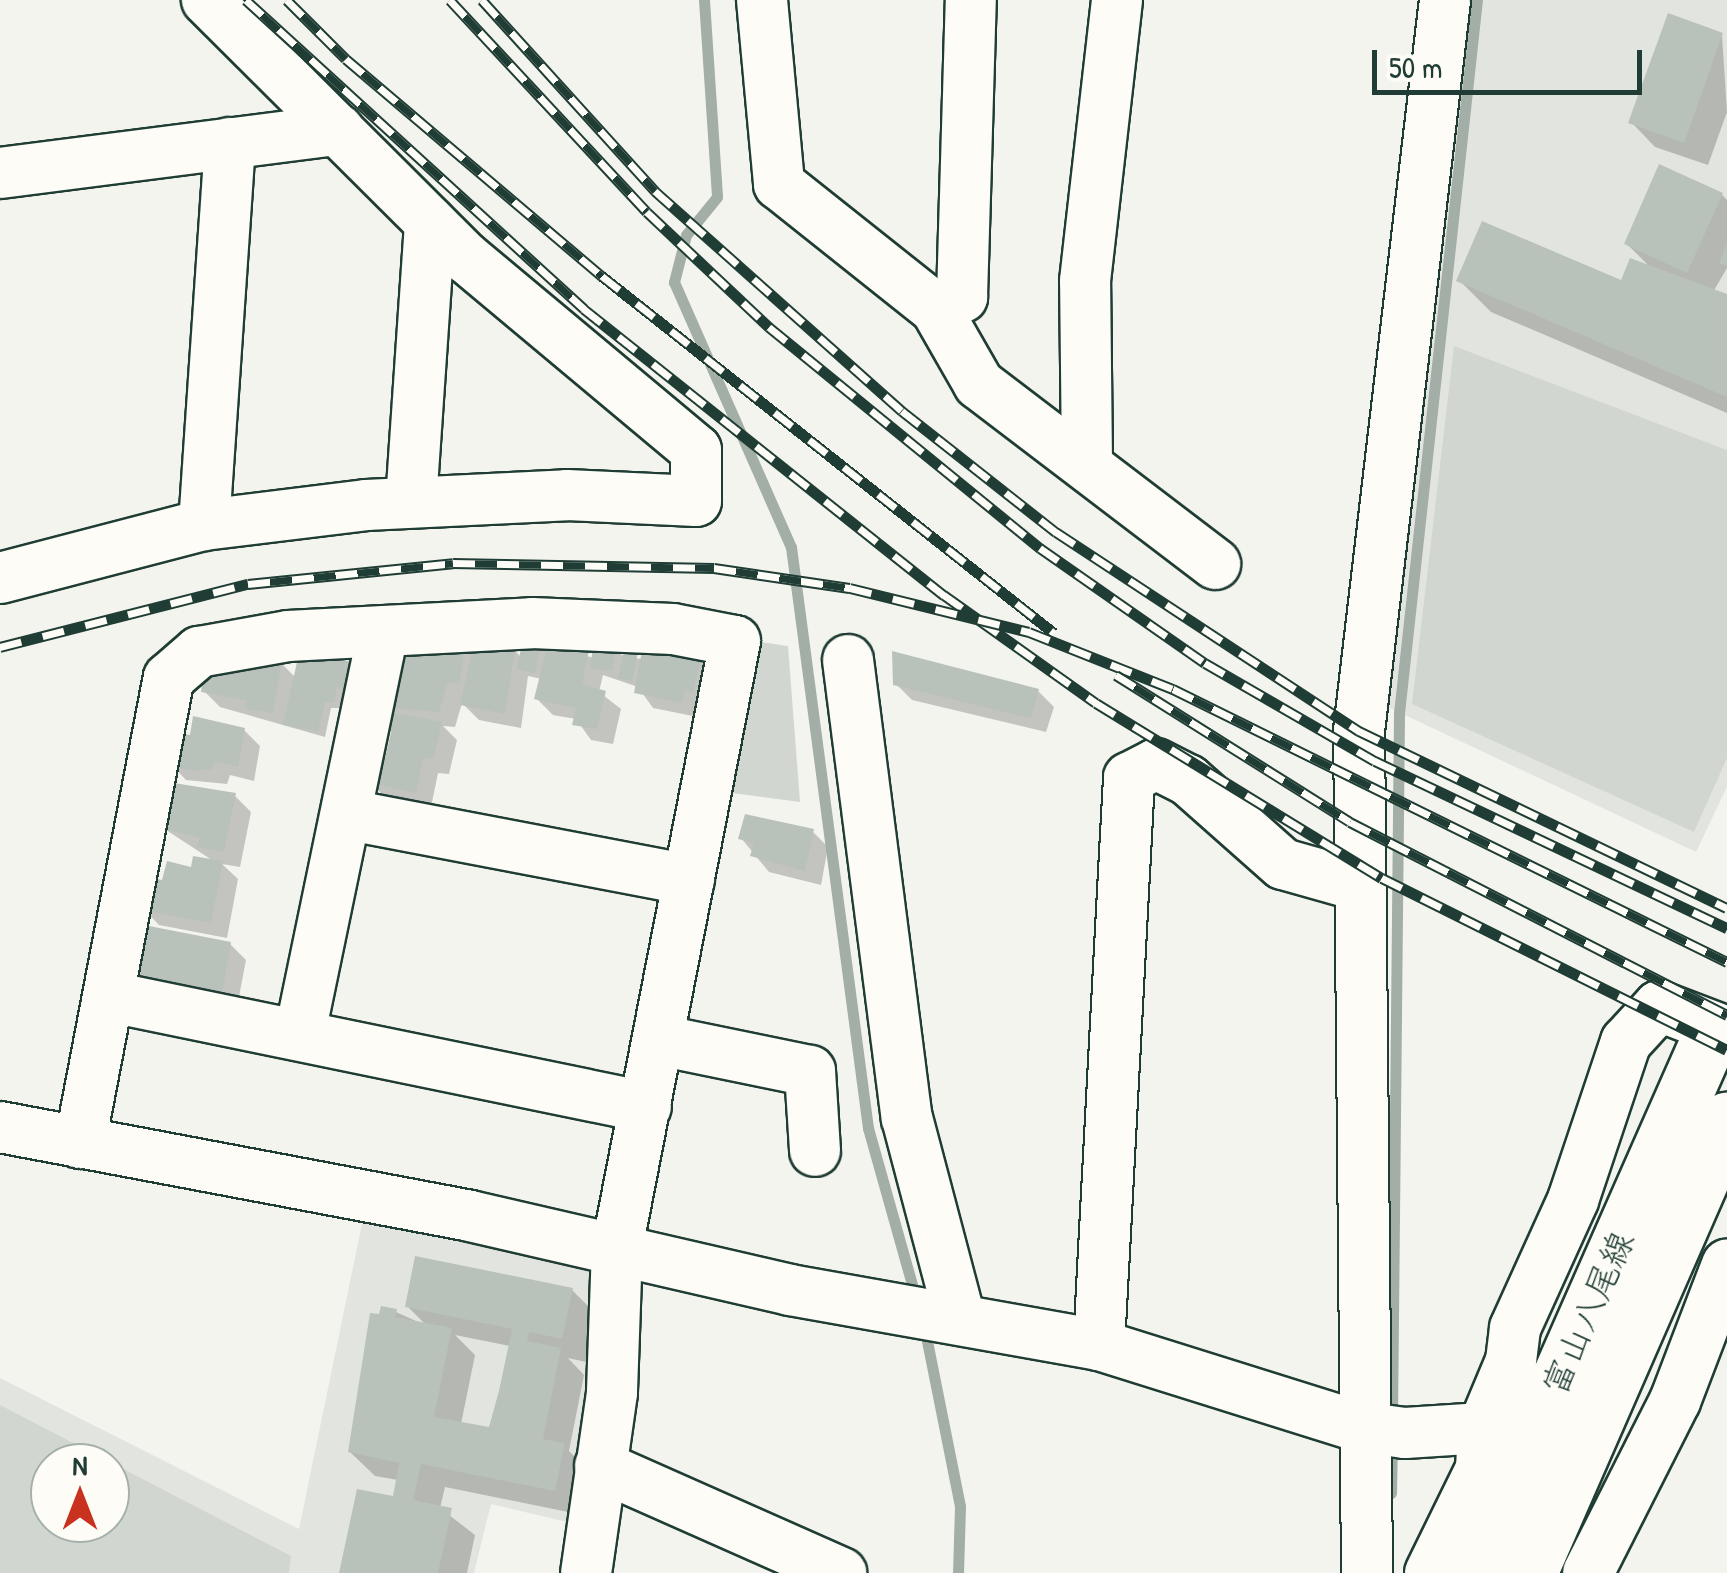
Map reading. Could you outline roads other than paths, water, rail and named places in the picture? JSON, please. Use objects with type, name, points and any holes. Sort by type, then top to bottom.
[{"type":"main road","name":"富山八尾線","points":[[1474,1573],[1715,1042]]},
{"type":"main road","name":"富山八尾線","points":[[1529,1573],[1727,1119]]},
{"type":"street","points":[[0,578],[204,525],[411,502],[567,495],[696,500],[696,450],[430,222],[207,0]]},
{"type":"street","points":[[762,0],[779,184],[936,309],[979,384],[1215,564]]},
{"type":"street","points":[[936,309],[962,298],[971,0]]},
{"type":"street","points":[[1087,463],[1085,281],[1117,0]]},
{"type":"street","points":[[1367,1573],[1380,1430],[1359,730],[1445,0]]},
{"type":"street","points":[[0,173],[338,130]]},
{"type":"street","points":[[204,525],[230,144]]},
{"type":"street","points":[[411,502],[430,222]]},
{"type":"street","points":[[80,1143],[169,678],[199,652],[288,636],[532,623],[673,629],[735,641],[617,1248],[612,1393],[586,1573]]},
{"type":"street","points":[[300,1032],[349,815],[383,630]]},
{"type":"street","points":[[848,660],[907,1118],[960,1319]]},
{"type":"street","points":[[1099,1345],[1129,778],[1156,764],[1188,780],[1283,864],[1361,886]]},
{"type":"street","points":[[349,815],[689,880]]},
{"type":"street","points":[[111,996],[300,1032],[646,1107]]},
{"type":"street","points":[[1430,1573],[1481,1469],[1483,1428],[1511,1361],[1514,1328],[1574,1200],[1626,1042],[1659,1006],[1715,1042]]},
{"type":"street","points":[[659,1040],[810,1071],[815,1150]]},
{"type":"street","points":[[0,1127],[617,1248],[790,1290],[1099,1345],[1380,1430],[1483,1428]]},
{"type":"street","points":[[1588,1573],[1675,1401],[1727,1265]]},
{"type":"street","points":[[600,1466],[841,1573]]},
{"type":"waterway","points":[[704,0],[717,197],[686,235],[674,282],[791,547],[868,1128],[916,1299]]},
{"type":"waterway","points":[[1392,1418],[1399,713],[1477,0]]},
{"type":"waterway","points":[[924,1326],[960,1506],[958,1573]]},
{"type":"waterway","points":[[1391,1493],[1392,1441]]},
{"type":"railway","points":[[246,0],[584,309],[944,595],[1096,703],[1382,878],[1727,1050]]},
{"type":"railway","points":[[287,0],[346,59],[602,276],[1054,633]]},
{"type":"railway","points":[[450,0],[647,212],[769,327],[1040,548],[1205,663],[1375,761],[1727,928]]},
{"type":"railway","points":[[482,0],[655,191],[902,411],[1056,532],[1359,731],[1727,908]]},
{"type":"railway","points":[[0,647],[248,584],[453,563],[714,568],[850,588],[1029,632],[1173,689],[1727,962]]},
{"type":"railway","points":[[1116,675],[1350,822],[1727,1015]]}]
